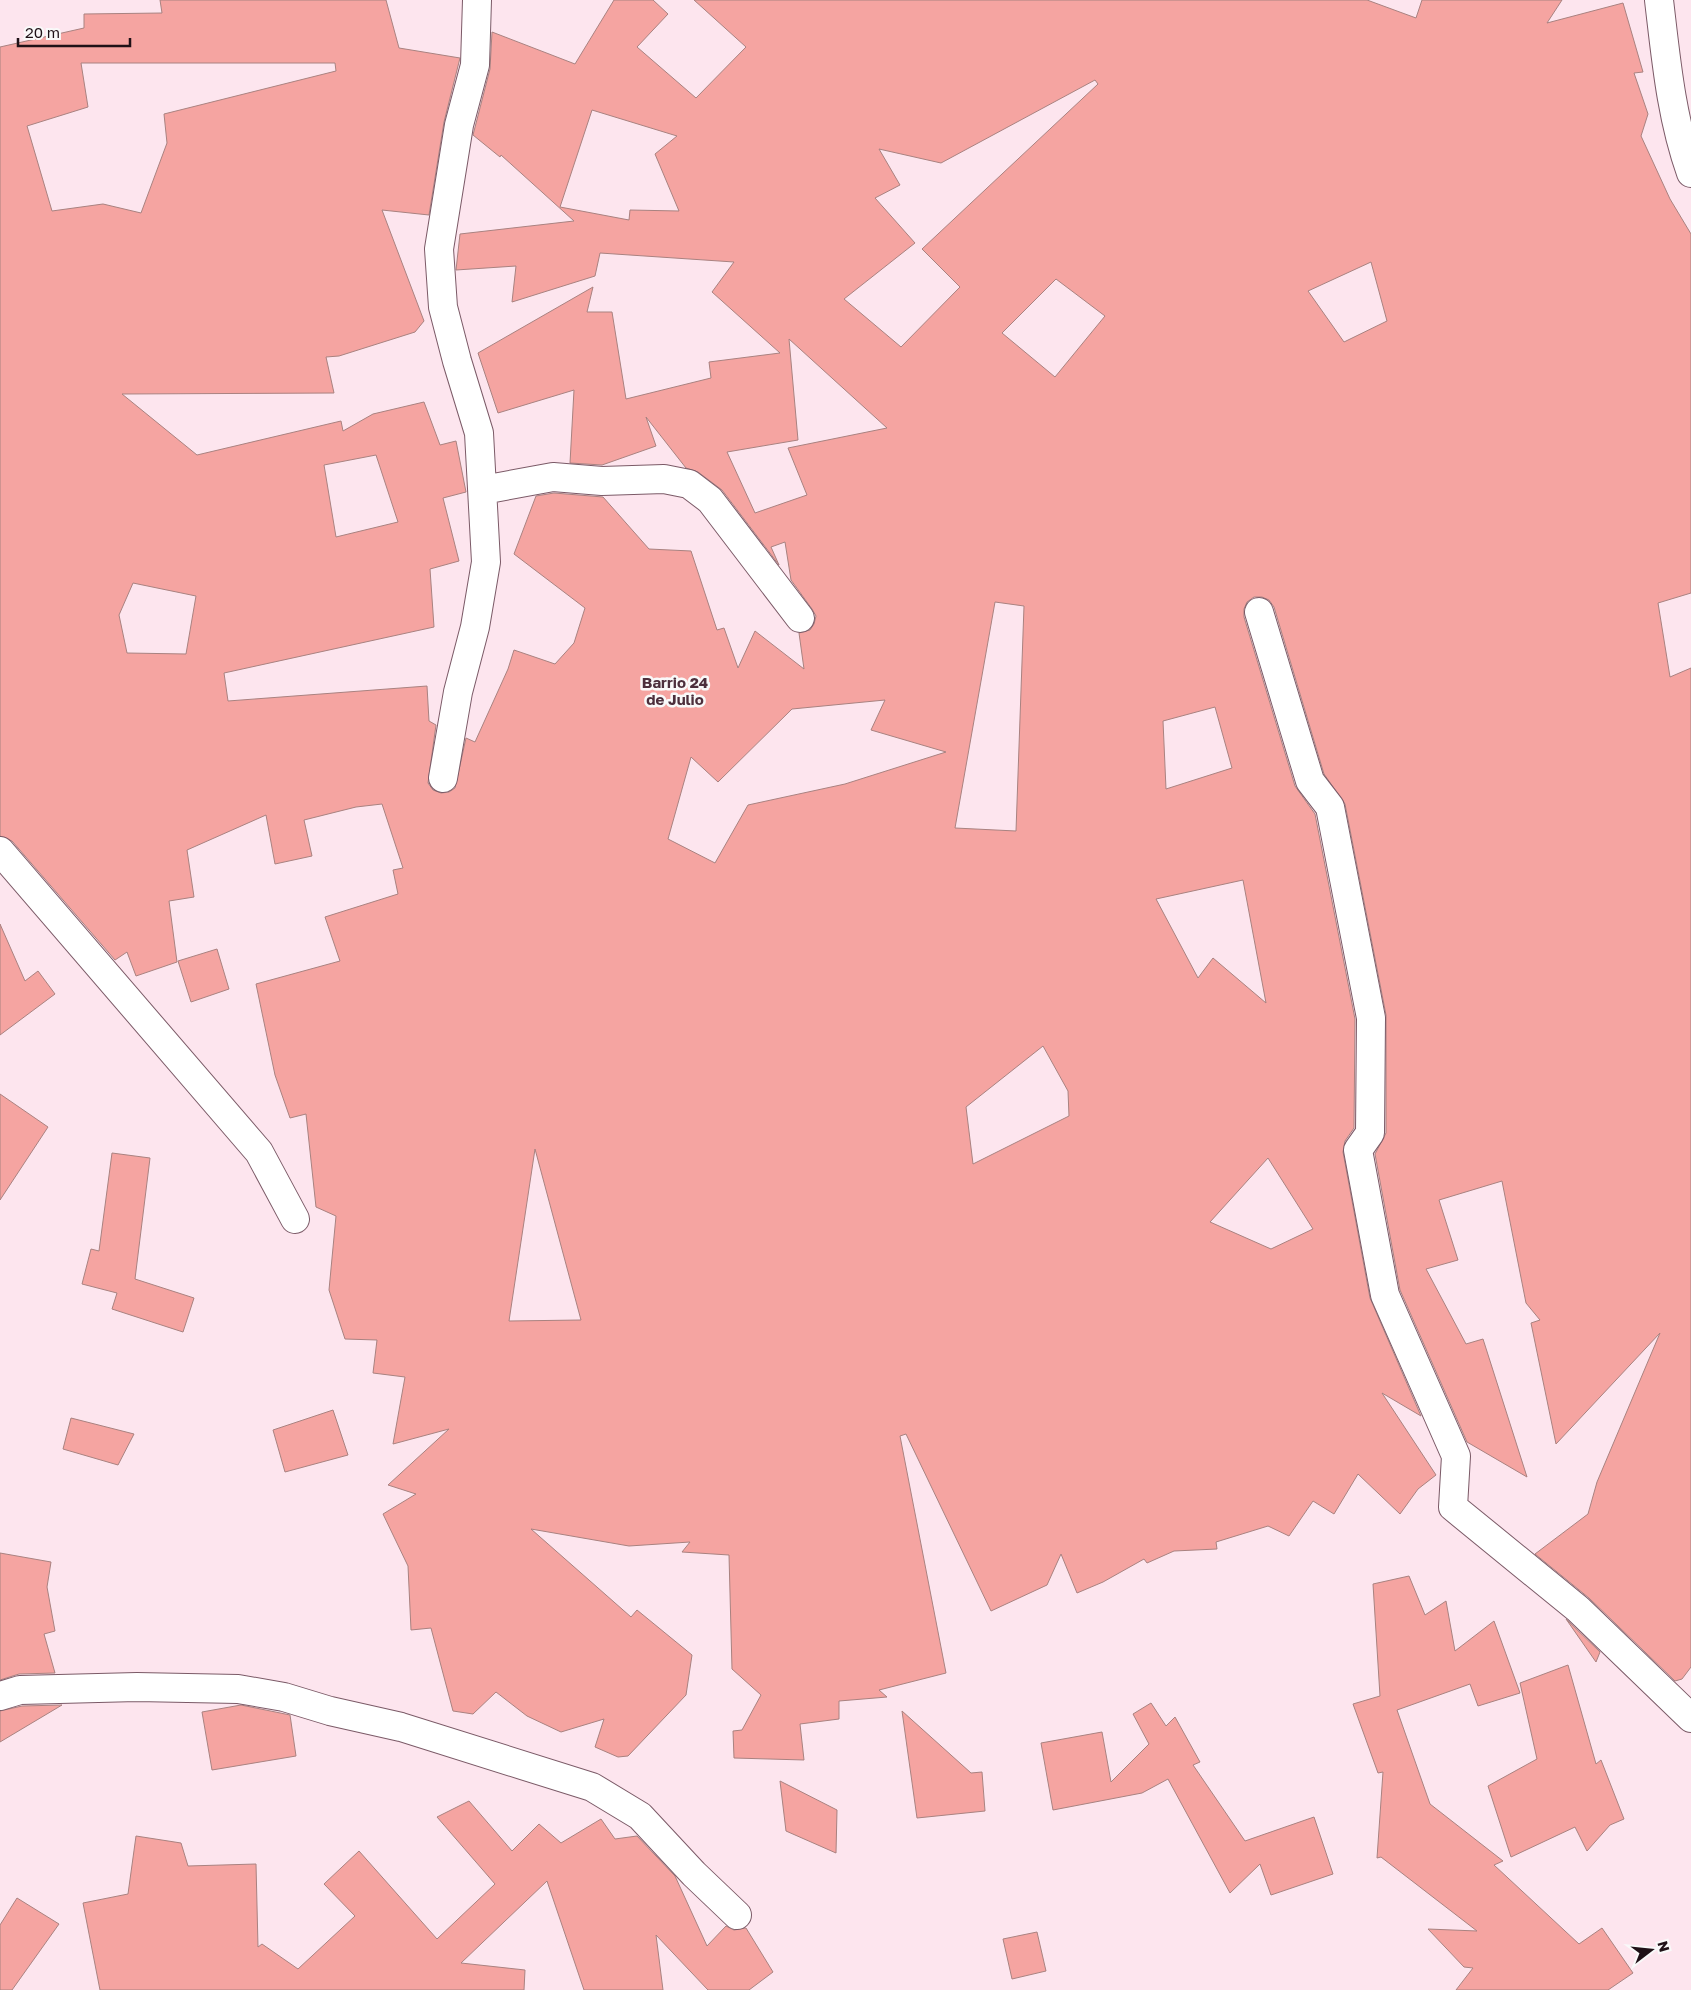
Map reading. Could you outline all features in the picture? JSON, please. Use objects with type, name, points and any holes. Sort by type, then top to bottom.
[{"type":"street","points":[[443,778],[458,692],[475,627],[486,562],[484,490],[479,433],[443,307],[439,249],[460,125],[475,65],[477,0]]},
{"type":"street","points":[[1659,0],[1671,100],[1682,149],[1691,173]]},
{"type":"street","points":[[484,490],[553,477],[602,481],[664,479],[689,484],[710,500],[800,618]]},
{"type":"street","points":[[1259,612],[1310,782],[1330,807],[1370,1018],[1370,1133],[1358,1150],[1385,1294],[1456,1456],[1453,1507],[1578,1609],[1691,1718]]},
{"type":"street","points":[[0,851],[259,1152],[295,1220]]},
{"type":"street","points":[[0,1696],[20,1690],[137,1687],[238,1689],[284,1697],[330,1711],[401,1728],[592,1786],[640,1816],[694,1874],[737,1915]]},
{"type":"building","points":[[160,0],[386,0],[399,48],[460,58],[444,122],[429,215],[382,210],[424,321],[415,332],[339,356],[326,357],[334,393],[122,394],[197,455],[341,421],[343,431],[373,414],[424,402],[440,445],[456,441],[466,492],[443,498],[459,561],[430,569],[434,627],[224,673],[228,701],[427,686],[429,721],[436,725],[428,783],[433,790],[441,793],[449,792],[455,788],[466,738],[475,742],[508,669],[514,650],[555,664],[574,643],[585,608],[514,554],[536,496],[554,493],[603,497],[649,549],[691,551],[717,630],[724,628],[738,668],[755,631],[804,669],[799,633],[810,630],[816,616],[791,580],[785,542],[771,547],[779,565],[722,490],[698,472],[686,468],[646,417],[656,446],[602,465],[570,463],[574,390],[498,413],[478,353],[593,287],[587,312],[612,312],[626,399],[711,378],[709,362],[780,353],[712,292],[734,262],[600,253],[595,276],[512,302],[516,266],[456,270],[460,234],[574,221],[501,155],[500,157],[473,135],[490,69],[492,32],[575,64],[614,0],[653,0],[668,14],[637,47],[696,98],[746,47],[694,0],[1367,0],[1416,18],[1422,0],[1562,0],[1547,23],[1623,3],[1643,72],[1634,73],[1648,114],[1641,136],[1670,199],[1691,234],[1691,593],[1658,603],[1670,677],[1691,668],[1691,1667],[1682,1679],[1675,1681],[1589,1598],[1535,1554],[1588,1514],[1597,1482],[1660,1333],[1556,1444],[1531,1323],[1540,1320],[1526,1303],[1502,1181],[1439,1200],[1458,1260],[1426,1269],[1466,1344],[1483,1339],[1527,1477],[1467,1442],[1400,1290],[1375,1154],[1386,1133],[1386,1015],[1345,804],[1324,774],[1274,607],[1269,600],[1262,597],[1254,597],[1247,602],[1244,609],[1244,617],[1295,786],[1315,814],[1355,1019],[1354,1128],[1345,1141],[1343,1152],[1370,1298],[1421,1416],[1382,1393],[1436,1475],[1418,1489],[1400,1514],[1358,1474],[1334,1514],[1313,1501],[1289,1536],[1268,1526],[1216,1542],[1217,1549],[1174,1551],[1147,1563],[1144,1559],[1103,1582],[1077,1593],[1061,1554],[1047,1585],[991,1611],[906,1434],[900,1436],[946,1673],[879,1690],[887,1697],[839,1701],[839,1719],[800,1724],[804,1760],[734,1758],[733,1731],[742,1730],[761,1695],[732,1669],[729,1555],[682,1552],[690,1542],[629,1546],[531,1529],[631,1617],[637,1610],[692,1655],[686,1695],[628,1756],[618,1757],[595,1747],[604,1719],[561,1732],[527,1716],[496,1692],[473,1714],[453,1711],[431,1628],[411,1630],[408,1566],[383,1514],[416,1494],[388,1485],[449,1429],[393,1444],[405,1377],[373,1373],[377,1340],[345,1339],[329,1290],[336,1216],[316,1207],[306,1114],[290,1118],[275,1075],[256,984],[340,961],[325,917],[398,894],[393,870],[403,868],[382,804],[356,807],[304,820],[312,856],[275,864],[266,815],[187,850],[194,897],[169,901],[177,962],[136,976],[127,952],[115,960],[12,841],[0,836],[0,47],[84,28],[84,14],[162,13]],"holes":[[[81,63],[335,63],[336,71],[164,114],[167,143],[141,213],[103,204],[52,211],[27,126],[88,107]],[[1095,80],[1098,84],[922,249],[960,287],[901,347],[844,299],[915,243],[875,198],[900,185],[879,149],[941,163]],[[592,110],[677,136],[655,154],[679,211],[630,210],[629,220],[560,207]],[[1371,262],[1387,321],[1344,342],[1308,291]],[[1056,279],[1105,316],[1055,377],[1002,333]],[[789,339],[887,428],[788,448],[807,495],[755,513],[727,452],[798,440]],[[376,455],[398,522],[336,537],[324,465]],[[133,583],[196,596],[186,654],[127,653],[119,615]],[[995,602],[1024,606],[1016,831],[955,828]],[[885,700],[871,730],[946,752],[845,784],[748,805],[715,863],[668,839],[691,757],[718,782],[792,709]],[[1215,707],[1232,768],[1166,789],[1163,721]],[[1243,880],[1266,1003],[1213,958],[1198,978],[1156,899]],[[1043,1046],[1068,1091],[1069,1116],[973,1164],[966,1107]],[[535,1149],[581,1320],[509,1321]],[[1268,1158],[1313,1229],[1271,1249],[1210,1222]]]},
{"type":"building","points":[[0,924],[25,981],[38,971],[55,994],[0,1035]]},
{"type":"building","points":[[217,949],[229,989],[191,1002],[178,961]]},
{"type":"building","points":[[0,1094],[48,1127],[0,1200]]},
{"type":"building","points":[[112,1153],[150,1158],[135,1279],[194,1298],[183,1332],[112,1309],[117,1293],[82,1284],[91,1249],[99,1251]]},
{"type":"building","points":[[333,1410],[348,1455],[285,1472],[273,1430]]},
{"type":"building","points":[[71,1418],[134,1434],[118,1465],[63,1449]]},
{"type":"building","points":[[0,1553],[51,1562],[47,1587],[55,1631],[44,1634],[55,1673],[19,1674],[0,1680]]},
{"type":"building","points":[[1409,1576],[1425,1615],[1446,1601],[1455,1651],[1494,1621],[1520,1693],[1478,1706],[1470,1684],[1397,1710],[1430,1804],[1503,1861],[1494,1865],[1579,1944],[1602,1928],[1633,1973],[1608,1990],[1456,1990],[1473,1968],[1464,1967],[1428,1929],[1477,1931],[1381,1857],[1377,1858],[1383,1772],[1378,1773],[1353,1704],[1380,1696],[1373,1584]]},
{"type":"building","points":[[1566,1619],[1600,1652],[1596,1662]]},
{"type":"building","points":[[1568,1665],[1596,1764],[1601,1760],[1624,1819],[1610,1825],[1587,1851],[1575,1827],[1511,1857],[1488,1786],[1537,1759],[1520,1683]]},
{"type":"building","points":[[1151,1703],[1166,1726],[1175,1717],[1200,1762],[1193,1765],[1245,1841],[1314,1817],[1333,1874],[1271,1895],[1260,1864],[1230,1893],[1168,1779],[1142,1793],[1053,1810],[1041,1743],[1102,1732],[1111,1782],[1149,1744],[1133,1714]]},
{"type":"building","points":[[62,1705],[0,1742],[0,1711],[22,1706]]},
{"type":"building","points":[[241,1705],[290,1715],[296,1756],[212,1770],[202,1712]]},
{"type":"building","points":[[902,1711],[971,1773],[982,1772],[985,1811],[917,1818]]},
{"type":"building","points":[[780,1781],[837,1810],[836,1853],[786,1831]]},
{"type":"building","points":[[469,1801],[512,1851],[539,1824],[561,1843],[601,1819],[615,1839],[637,1836],[675,1876],[707,1946],[726,1926],[734,1930],[746,1928],[773,1972],[749,1990],[708,1990],[656,1935],[663,1990],[584,1990],[547,1881],[461,1963],[525,1970],[524,1990],[100,1990],[83,1903],[128,1894],[136,1836],[181,1843],[188,1866],[256,1864],[258,1947],[262,1944],[298,1969],[355,1916],[324,1884],[359,1851],[437,1939],[495,1884],[437,1817]]},
{"type":"building","points":[[17,1898],[59,1924],[12,1990],[0,1990],[0,1925]]},
{"type":"building","points":[[1037,1932],[1046,1971],[1012,1979],[1003,1939]]},
{"type":"district","name":"Barrio 24 de Julio","points":[[675,690]]}]
